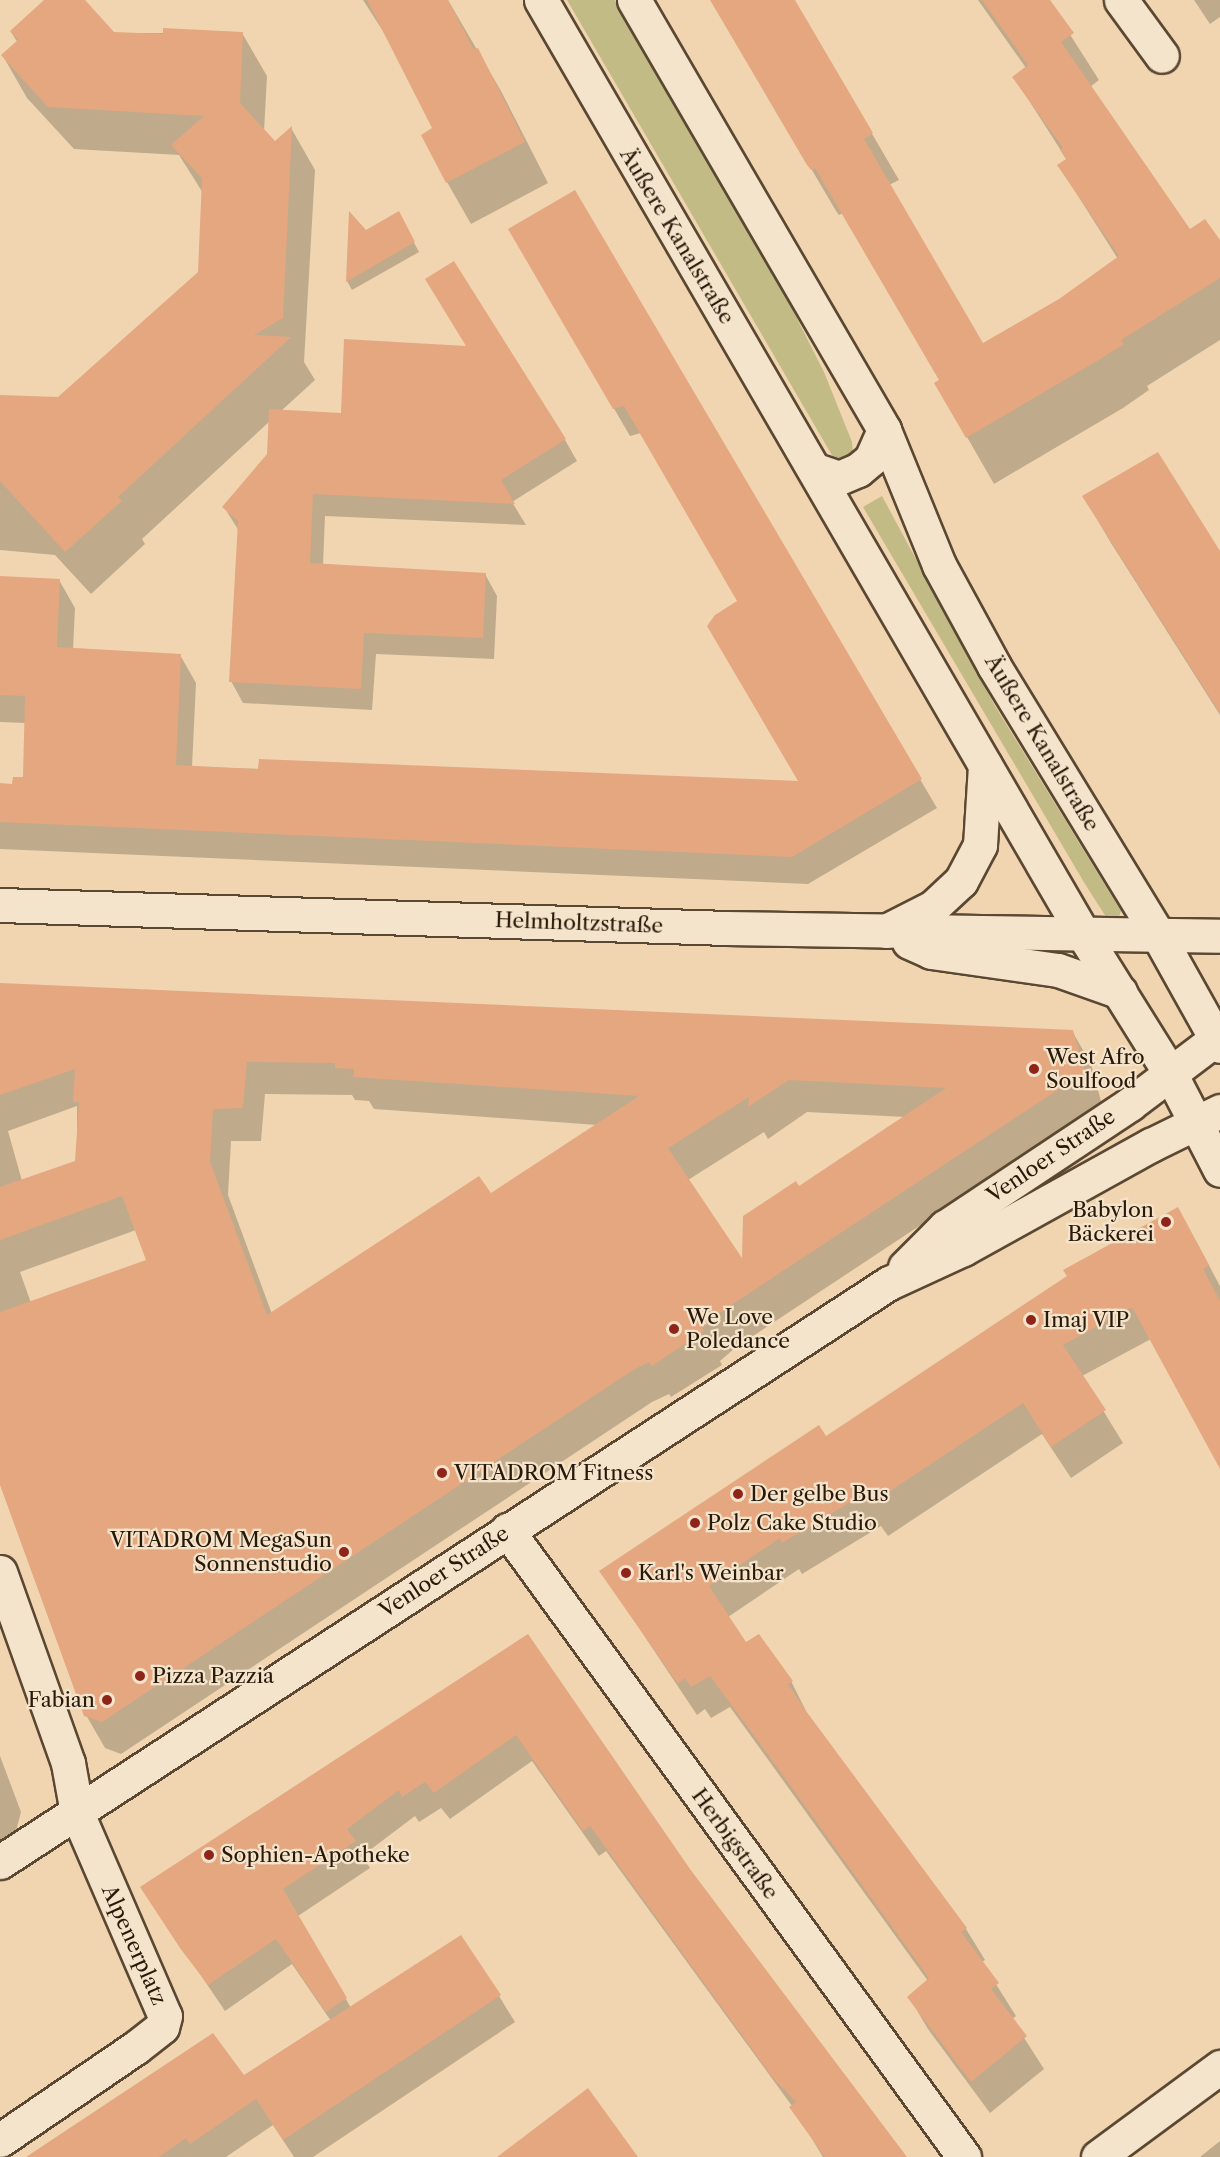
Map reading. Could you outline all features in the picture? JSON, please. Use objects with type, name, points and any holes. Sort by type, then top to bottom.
[{"type":"main road","name":"Äußere Kanalstraße","points":[[541,0],[816,470],[1083,934],[1170,1073],[1208,1117],[1220,1170]]},
{"type":"main road","name":"Äußere Kanalstraße","points":[[634,0],[884,430],[950,585],[994,666],[1158,934],[1219,1041]]},
{"type":"main road","points":[[1121,0],[1162,56]]},
{"type":"main road","points":[[816,470],[839,478],[858,470],[871,459],[884,430]]},
{"type":"main road","points":[[886,931],[933,907],[961,881],[980,845],[985,765]]},
{"type":"main road","name":"Helmholtzstraße","points":[[0,905],[886,931],[1220,936]]},
{"type":"main road","points":[[886,931],[931,952],[1058,970],[1120,992]]},
{"type":"main road","name":"Venloer Straße","points":[[888,1283],[945,1227],[1219,1041]]},
{"type":"main road","name":"Venloer Straße","points":[[0,1862],[888,1283],[963,1249],[1208,1117]]},
{"type":"main road","name":"Herbigstraße","points":[[507,1530],[964,2157]]},
{"type":"main road","name":"Alpenerplatz","points":[[0,1572],[68,1763],[77,1813],[165,2016],[162,2027],[135,2048],[0,2140]]},
{"type":"main road","points":[[1098,2157],[1220,2067]]},
{"type":"shaded area","points":[[567,0],[615,0],[784,293],[824,372],[852,442],[853,454],[842,461],[833,457]]},
{"type":"shaded area","points":[[882,496],[995,706],[1121,911],[1118,920],[1108,920],[1085,884],[863,507]]},
{"type":"building","points":[[44,0],[85,0],[114,32],[163,34],[163,28],[243,32],[240,103],[275,141],[292,126],[283,318],[254,335],[291,337],[118,497],[122,501],[65,552],[0,481],[0,395],[58,397],[198,272],[202,178],[171,145],[204,116],[48,107],[1,55],[18,40],[10,31]]},
{"type":"building","points":[[367,0],[448,0],[474,50],[478,48],[525,142],[446,183],[421,135],[432,128]]},
{"type":"building","points":[[710,0],[795,0],[873,133],[864,139],[983,343],[1059,299],[1119,256],[1057,165],[1066,159],[1060,150],[1063,148],[1012,77],[1028,65],[982,0],[1050,0],[1074,33],[1061,42],[1190,229],[1205,219],[1220,240],[1220,278],[1121,340],[1124,344],[966,438],[934,383],[939,380],[815,168],[811,170],[807,165]]},
{"type":"building","points":[[575,190],[922,779],[792,857],[0,822],[0,783],[12,784],[13,777],[23,777],[25,696],[0,695],[0,576],[60,579],[57,647],[181,654],[176,765],[258,769],[259,759],[798,781],[707,626],[715,615],[737,601],[624,406],[613,409],[508,229]]},
{"type":"building","points":[[349,211],[366,230],[399,211],[415,242],[346,282]]},
{"type":"building","points":[[454,261],[566,439],[501,480],[515,504],[313,494],[310,563],[486,573],[483,638],[364,633],[361,689],[229,682],[238,521],[222,507],[267,454],[269,409],[341,413],[344,339],[466,346],[425,279]]},
{"type":"building","points":[[1158,452],[1220,551],[1220,713],[1082,496]]},
{"type":"building","points":[[0,983],[1073,1030],[1085,1072],[716,1315],[702,1328],[704,1331],[652,1366],[649,1362],[633,1370],[102,1722],[84,1716],[0,1485],[0,1312],[146,1260],[122,1196],[0,1240],[0,1187],[75,1161],[79,1102],[73,1102],[75,1069],[0,1095]],"holes":[[[247,1062],[335,1063],[335,1068],[354,1069],[353,1077],[639,1096],[491,1193],[479,1176],[267,1315],[210,1162],[213,1109],[243,1108]],[[789,1080],[946,1088],[799,1186],[796,1181],[743,1216],[742,1258],[668,1148],[749,1097],[748,1107]]]},
{"type":"building","points":[[1178,1207],[1209,1265],[1203,1269],[1220,1301],[1220,1469],[1132,1307],[1063,1345],[1106,1410],[1051,1447],[1023,1403],[869,1505],[862,1495],[782,1543],[780,1538],[709,1586],[746,1642],[759,1634],[793,1681],[788,1684],[806,1711],[967,1928],[961,1932],[999,1983],[991,1989],[1027,2036],[971,2082],[907,1997],[929,1978],[761,1745],[710,1676],[691,1687],[685,1678],[678,1684],[599,1571],[819,1425],[826,1436],[1067,1276],[1063,1270]]},
{"type":"building","points":[[528,1634],[690,1869],[907,2157],[825,2157],[789,2107],[796,2102],[773,2078],[590,1826],[583,1831],[516,1735],[434,1793],[425,1782],[402,1797],[399,1790],[347,1829],[356,1841],[283,1889],[347,1998],[326,2012],[276,1939],[208,1985],[180,1948],[140,1887]]},
{"type":"building","points":[[461,1935],[501,1995],[283,2140],[256,2099],[190,2144],[186,2138],[159,2157],[26,2157],[213,2033],[244,2075]]},
{"type":"building","points":[[588,2088],[638,2157],[497,2157]]},
{"type":"place","name":"West Afro Soulfood","points":[[1034,1069]]},
{"type":"place","name":"Babylon Bäckerei","points":[[1166,1222]]},
{"type":"place","name":"Imaj VIP","points":[[1031,1320]]},
{"type":"place","name":"We Love Poledance","points":[[674,1329]]},
{"type":"place","name":"VITADROM Fitness","points":[[442,1473]]},
{"type":"place","name":"Der gelbe Bus","points":[[738,1494]]},
{"type":"place","name":"Polz Cake Studio","points":[[695,1523]]},
{"type":"place","name":"VITADROM MegaSun Sonnenstudio","points":[[344,1552]]},
{"type":"place","name":"Karl's Weinbar","points":[[626,1573]]},
{"type":"place","name":"Pizza Pazzia","points":[[140,1676]]},
{"type":"place","name":"Fabian","points":[[107,1700]]},
{"type":"place","name":"Sophien-Apotheke","points":[[209,1855]]}]
